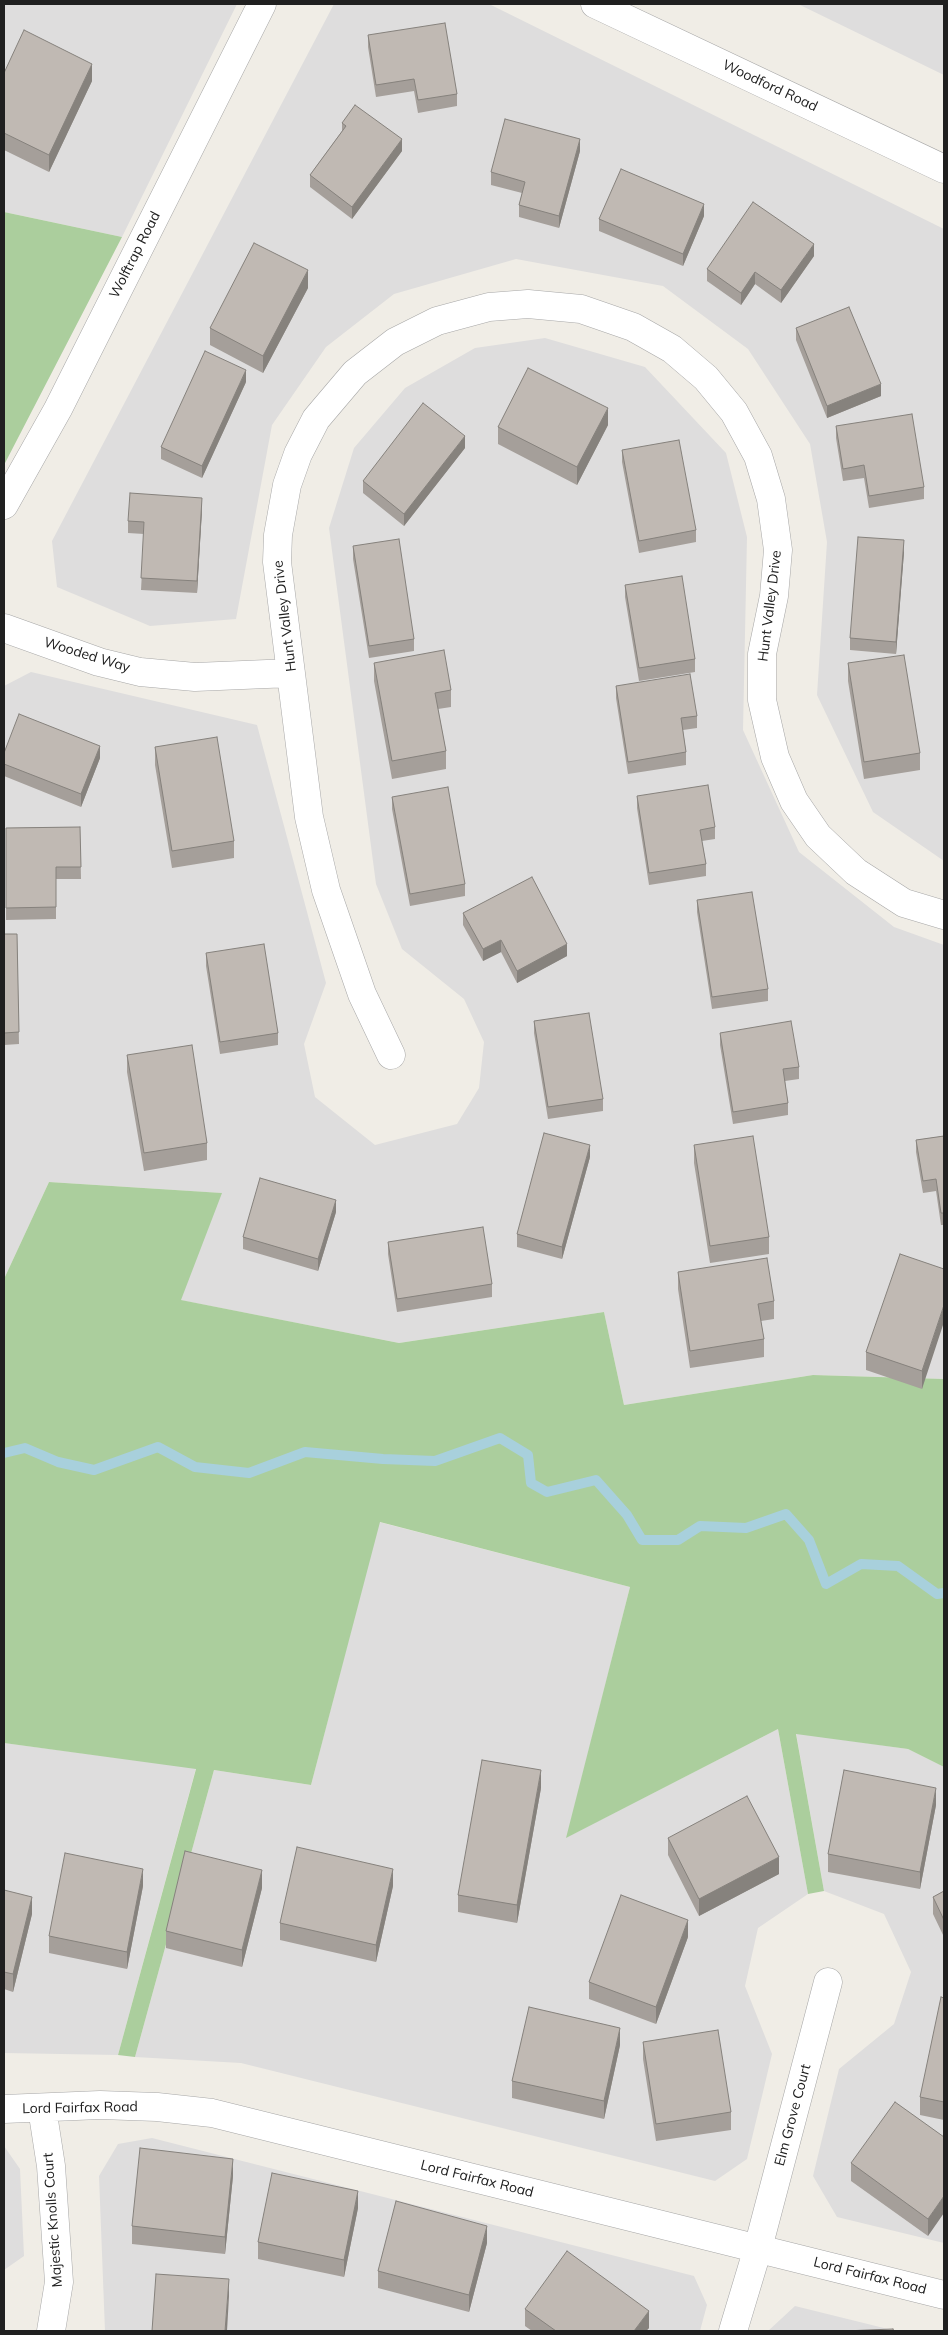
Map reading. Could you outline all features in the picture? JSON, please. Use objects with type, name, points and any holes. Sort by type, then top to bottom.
[{"type":"street","name":"Wolftrap Road","points":[[4,505],[58,409],[262,4]]},
{"type":"street","name":"Woodford Road","points":[[595,4],[944,168]]},
{"type":"street","name":"Hunt Valley Drive","points":[[390,1055],[362,994],[326,890],[309,817],[277,562],[278,535],[287,486],[298,454],[316,418],[355,373],[395,342],[437,321],[489,307],[528,304],[582,309],[633,326],[672,349],[706,378],[734,412],[758,456],[772,499],[778,550],[774,596],[762,654],[762,700],[775,757],[794,801],[818,836],[856,872],[904,903],[944,915]]},
{"type":"street","name":"Wooded Way","points":[[4,628],[99,662],[140,672],[195,676],[291,673]]},
{"type":"street","name":"Elm Grove Court","points":[[733,2331],[758,2248],[828,1982]]},
{"type":"street","name":"Lord Fairfax Road","points":[[4,2109],[100,2105],[157,2107],[212,2113],[944,2295]]},
{"type":"street","name":"Majestic Knolls Court","points":[[42,2108],[51,2166],[59,2282],[51,2331]]},
{"type":"shaded area","points":[[4,4],[237,4],[122,237],[4,212]]},
{"type":"shaded area","points":[[334,4],[489,4],[944,229],[944,861],[873,812],[817,695],[827,542],[810,444],[748,349],[663,286],[516,259],[394,294],[326,347],[272,425],[236,619],[150,626],[57,587],[52,541]]},
{"type":"shaded area","points":[[798,4],[944,4],[944,75]]},
{"type":"shaded area","points":[[545,338],[645,367],[726,453],[747,537],[743,730],[799,852],[894,927],[944,945],[944,1379],[813,1375],[624,1405],[604,1312],[399,1343],[180,1300],[221,1193],[49,1182],[4,1279],[4,686],[31,672],[257,725],[326,983],[304,1044],[315,1097],[375,1145],[457,1124],[479,1088],[484,1042],[464,999],[402,949],[376,884],[329,528],[354,448],[405,388],[475,348]]},
{"type":"shaded area","points":[[379,1522],[630,1587],[567,1837],[778,1729],[808,1894],[758,1928],[745,1986],[772,2054],[747,2159],[715,2181],[241,2063],[135,2057],[214,1770],[311,1785]]},
{"type":"shaded area","points":[[796,1733],[908,1749],[944,1767],[944,2243],[837,2217],[813,2176],[839,2069],[894,2024],[911,1972],[884,1914],[824,1891]]},
{"type":"shaded area","points":[[4,1743],[196,1768],[118,2055],[4,2053]]},
{"type":"shaded area","points":[[152,2138],[694,2276],[707,2305],[700,2331],[105,2331],[99,2176],[118,2144]]},
{"type":"shaded area","points":[[4,2146],[20,2169],[24,2256],[4,2270]]},
{"type":"shaded area","points":[[795,2306],[896,2331],[768,2331]]},
{"type":"green space","points":[[4,212],[122,237],[4,465]]},
{"type":"green space","points":[[49,1182],[222,1193],[181,1300],[399,1343],[604,1312],[624,1405],[813,1375],[944,1379],[944,1767],[908,1749],[796,1734],[824,1891],[808,1894],[778,1729],[566,1838],[630,1587],[380,1522],[311,1785],[214,1770],[135,2057],[118,2055],[196,1769],[4,1743],[4,1279]]},
{"type":"building","points":[[445,23],[457,94],[418,100],[414,79],[376,85],[368,35]]},
{"type":"building","points":[[24,30],[92,64],[49,155],[4,133],[4,73]]},
{"type":"building","points":[[355,105],[402,139],[352,207],[310,175],[346,126],[342,123]]},
{"type":"building","points":[[505,119],[580,139],[559,216],[519,205],[525,182],[491,172]]},
{"type":"building","points":[[621,169],[704,204],[683,254],[599,219]]},
{"type":"building","points":[[753,202],[814,244],[781,290],[755,272],[741,293],[707,269]]},
{"type":"building","points":[[254,243],[308,270],[263,356],[210,328]]},
{"type":"building","points":[[849,307],[881,384],[827,406],[796,328]]},
{"type":"building","points":[[205,351],[246,370],[202,466],[161,447]]},
{"type":"building","points":[[528,368],[608,408],[577,467],[498,427]]},
{"type":"building","points":[[423,403],[465,436],[404,514],[363,481]]},
{"type":"building","points":[[912,414],[924,487],[869,496],[864,465],[843,469],[836,426]]},
{"type":"building","points":[[679,440],[696,530],[639,541],[622,450]]},
{"type":"building","points":[[130,493],[202,498],[197,581],[141,578],[144,522],[128,521]]},
{"type":"building","points":[[858,537],[904,540],[896,642],[850,638]]},
{"type":"building","points":[[399,539],[414,639],[369,646],[353,546]]},
{"type":"building","points":[[682,576],[695,659],[639,668],[625,585]]},
{"type":"building","points":[[444,650],[451,690],[435,693],[446,751],[392,761],[374,663]]},
{"type":"building","points":[[904,655],[920,753],[864,762],[848,663]]},
{"type":"building","points":[[690,674],[697,716],[681,718],[686,752],[628,762],[616,686]]},
{"type":"building","points":[[19,714],[100,746],[81,794],[4,764],[4,753]]},
{"type":"building","points":[[217,737],[234,841],[172,851],[155,747]]},
{"type":"building","points":[[708,785],[715,827],[700,830],[706,864],[649,873],[637,796]]},
{"type":"building","points":[[448,787],[465,884],[410,894],[392,797]]},
{"type":"building","points":[[80,827],[81,867],[56,867],[56,907],[6,908],[6,828]]},
{"type":"building","points":[[532,877],[567,944],[517,971],[501,940],[483,949],[463,913]]},
{"type":"building","points":[[752,892],[768,989],[712,997],[697,900]]},
{"type":"building","points":[[4,934],[17,934],[19,1032],[4,1033]]},
{"type":"building","points":[[264,944],[278,1033],[220,1042],[206,953]]},
{"type":"building","points":[[589,1013],[603,1099],[548,1107],[534,1021]]},
{"type":"building","points":[[791,1021],[799,1067],[783,1069],[788,1103],[733,1112],[720,1033]]},
{"type":"building","points":[[192,1045],[207,1143],[144,1153],[127,1055]]},
{"type":"building","points":[[544,1133],[590,1145],[562,1247],[517,1234]]},
{"type":"building","points":[[753,1136],[769,1237],[710,1246],[694,1145]]},
{"type":"building","points":[[944,1136],[944,1213],[941,1213],[936,1179],[923,1181],[916,1140]]},
{"type":"building","points":[[260,1178],[336,1200],[318,1259],[243,1237]]},
{"type":"building","points":[[483,1227],[492,1284],[397,1299],[388,1242]]},
{"type":"building","points":[[900,1254],[944,1269],[944,1305],[922,1371],[866,1352]]},
{"type":"building","points":[[767,1258],[774,1301],[758,1304],[764,1339],[690,1351],[678,1272]]},
{"type":"building","points":[[482,1760],[541,1770],[517,1905],[458,1895]]},
{"type":"building","points":[[844,1770],[936,1788],[920,1872],[828,1854]]},
{"type":"building","points":[[747,1796],[779,1857],[699,1899],[668,1838]]},
{"type":"building","points":[[297,1847],[393,1869],[376,1945],[280,1923]]},
{"type":"building","points":[[185,1851],[262,1870],[242,1950],[166,1931]]},
{"type":"building","points":[[65,1853],[143,1869],[127,1952],[49,1936]]},
{"type":"building","points":[[4,1890],[32,1897],[13,1974],[4,1972]]},
{"type":"building","points":[[944,1891],[944,1920],[933,1897]]},
{"type":"building","points":[[621,1895],[688,1920],[656,2007],[589,1982]]},
{"type":"building","points":[[941,1997],[944,1998],[944,2102],[920,2097]]},
{"type":"building","points":[[529,2007],[620,2028],[604,2101],[512,2081]]},
{"type":"building","points":[[718,2030],[731,2112],[656,2124],[643,2042]]},
{"type":"building","points":[[895,2102],[944,2137],[944,2196],[928,2219],[851,2163]]},
{"type":"building","points":[[140,2148],[233,2159],[225,2237],[132,2226]]},
{"type":"building","points":[[272,2173],[358,2191],[344,2260],[258,2242]]},
{"type":"building","points":[[396,2201],[487,2226],[469,2295],[378,2271]]},
{"type":"building","points":[[567,2251],[649,2311],[634,2331],[556,2331],[525,2309]]},
{"type":"building","points":[[156,2274],[229,2279],[225,2331],[152,2331]]},
{"type":"building","points":[[893,2329],[894,2331],[844,2331]]},
{"type":"waterway","points":[[4,1453],[25,1448],[58,1462],[94,1470],[158,1447],[195,1467],[249,1473],[305,1452],[383,1459],[435,1461],[500,1438],[528,1455],[531,1483],[547,1492],[596,1480],[627,1515],[642,1540],[678,1540],[700,1526],[746,1528],[786,1514],[809,1540],[826,1584],[861,1564],[898,1566],[937,1594],[944,1593]]}]
